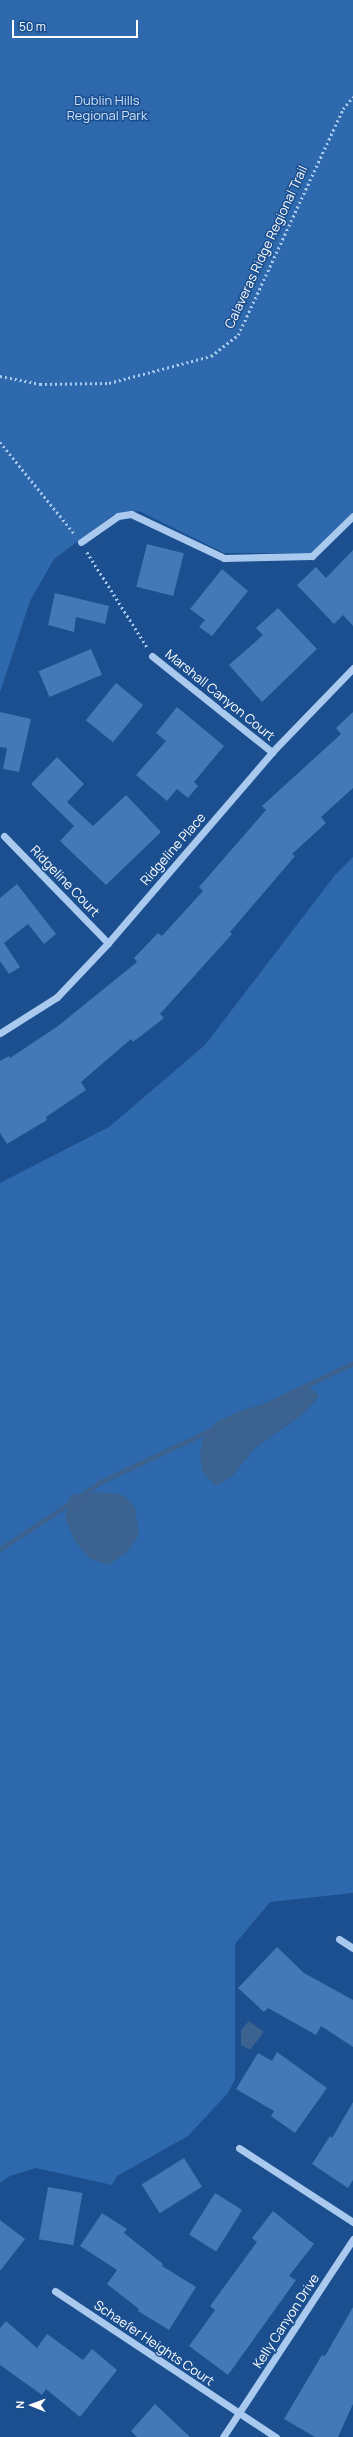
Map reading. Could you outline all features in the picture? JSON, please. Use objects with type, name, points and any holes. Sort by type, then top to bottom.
[{"type":"street","points":[[81,542],[118,516],[131,514],[224,558],[312,556],[353,516]]},
{"type":"street","name":"Marshall Canyon Court","points":[[152,656],[272,752]]},
{"type":"street","name":"Ridgeline Place","points":[[0,1033],[57,997],[108,943],[272,752],[353,668]]},
{"type":"street","name":"Ridgeline Court","points":[[4,836],[108,943]]},
{"type":"street","points":[[339,1939],[353,1948]]},
{"type":"street","points":[[239,2148],[353,2222]]},
{"type":"street","name":"Kelly Canyon Drive","points":[[224,2437],[353,2239]]},
{"type":"street","name":"Schaefer Heights Court","points":[[55,2291],[239,2415],[276,2437]]},
{"type":"path","name":"Calaveras Ridge Regional Trail","points":[[0,376],[40,384],[109,383],[211,356],[238,335],[343,109],[353,98]]},
{"type":"green space","name":"Dublin Hills Regional Park","points":[[0,0],[353,0],[353,514],[314,553],[224,553],[139,511],[113,515],[54,559],[30,601],[0,692]]},
{"type":"green space","points":[[353,857],[353,1893],[270,1902],[235,1944],[235,2079],[228,2093],[188,2136],[117,2176],[112,2185],[36,2168],[10,2176],[0,2183],[0,1183],[109,1127],[205,1045],[335,875]],"holes":[[[307,1386],[319,1396],[305,1412],[254,1449],[231,1477],[238,1412],[288,1396]]]},
{"type":"shaded area","points":[[308,1386],[319,1396],[305,1412],[254,1449],[231,1477],[215,1486],[202,1471],[200,1454],[204,1434],[218,1421],[238,1412],[288,1396]]},
{"type":"shaded area","points":[[98,1492],[123,1495],[135,1507],[139,1535],[126,1553],[108,1565],[89,1558],[75,1541],[65,1519],[70,1495]]},
{"type":"shaded area","points":[[249,2021],[264,2032],[250,2050],[241,2045],[241,2030]]},
{"type":"building","points":[[147,544],[184,553],[173,596],[136,587]]},
{"type":"building","points":[[353,550],[353,626],[343,615],[334,624],[297,585],[316,567],[326,578]]},
{"type":"building","points":[[222,569],[248,591],[212,636],[199,627],[205,620],[190,609]]},
{"type":"building","points":[[55,593],[109,606],[105,624],[76,617],[74,632],[48,625]]},
{"type":"building","points":[[278,608],[317,649],[262,702],[229,665],[263,635],[256,628]]},
{"type":"building","points":[[91,649],[102,675],[49,697],[39,671]]},
{"type":"building","points":[[116,683],[143,705],[113,742],[86,720]]},
{"type":"building","points":[[177,707],[224,746],[194,782],[198,786],[188,798],[177,789],[167,801],[136,775],[166,741],[156,733]]},
{"type":"building","points":[[0,712],[31,719],[19,772],[3,769],[7,748],[0,747]]},
{"type":"building","points":[[353,712],[353,788],[321,817],[326,823],[292,854],[295,856],[230,932],[232,934],[160,1014],[164,1018],[133,1042],[131,1039],[81,1082],[86,1090],[46,1117],[47,1120],[7,1144],[0,1133],[0,1061],[9,1056],[10,1058],[58,1026],[137,962],[134,958],[158,933],[162,936],[203,891],[199,887],[266,810],[262,806],[341,734],[336,728]]},
{"type":"building","points":[[57,757],[84,784],[67,802],[93,826],[126,795],[161,832],[106,885],[60,841],[74,826],[31,784]]},
{"type":"building","points":[[17,884],[56,934],[44,944],[28,924],[4,943],[20,967],[9,974],[0,961],[0,898]]},
{"type":"building","points":[[277,1947],[304,1973],[353,2000],[353,2047],[321,2026],[316,2035],[268,2008],[264,2012],[238,1988]]},
{"type":"building","points":[[277,2052],[327,2088],[295,2133],[271,2116],[274,2111],[236,2089],[258,2053],[272,2061]]},
{"type":"building","points":[[353,2102],[353,2180],[348,2188],[312,2164],[330,2136],[332,2138]]},
{"type":"building","points":[[184,2158],[202,2187],[160,2213],[142,2184]]},
{"type":"building","points":[[48,2187],[82,2193],[73,2245],[39,2239]]},
{"type":"building","points":[[215,2193],[242,2210],[216,2252],[189,2235]]},
{"type":"building","points":[[273,2211],[314,2244],[289,2276],[296,2280],[228,2375],[189,2346],[215,2310],[210,2306],[257,2242],[252,2238]]},
{"type":"building","points":[[102,2213],[127,2229],[124,2233],[163,2264],[162,2266],[196,2287],[169,2330],[138,2311],[139,2309],[107,2284],[117,2270],[80,2246]]},
{"type":"building","points":[[0,2220],[25,2239],[0,2271]]},
{"type":"building","points":[[353,2307],[353,2404],[338,2437],[315,2437],[284,2419],[322,2355],[325,2356]]},
{"type":"building","points":[[6,2321],[37,2348],[47,2334],[83,2360],[92,2349],[117,2370],[80,2417],[46,2389],[42,2395],[0,2365],[0,2328]]},
{"type":"building","points":[[155,2404],[190,2437],[137,2437],[131,2431]]},
{"type":"waterway","points":[[271,1402],[353,1363]]},
{"type":"waterway","points":[[79,1497],[100,1482],[211,1430]]},
{"type":"waterway","points":[[0,1549],[73,1501]]}]
